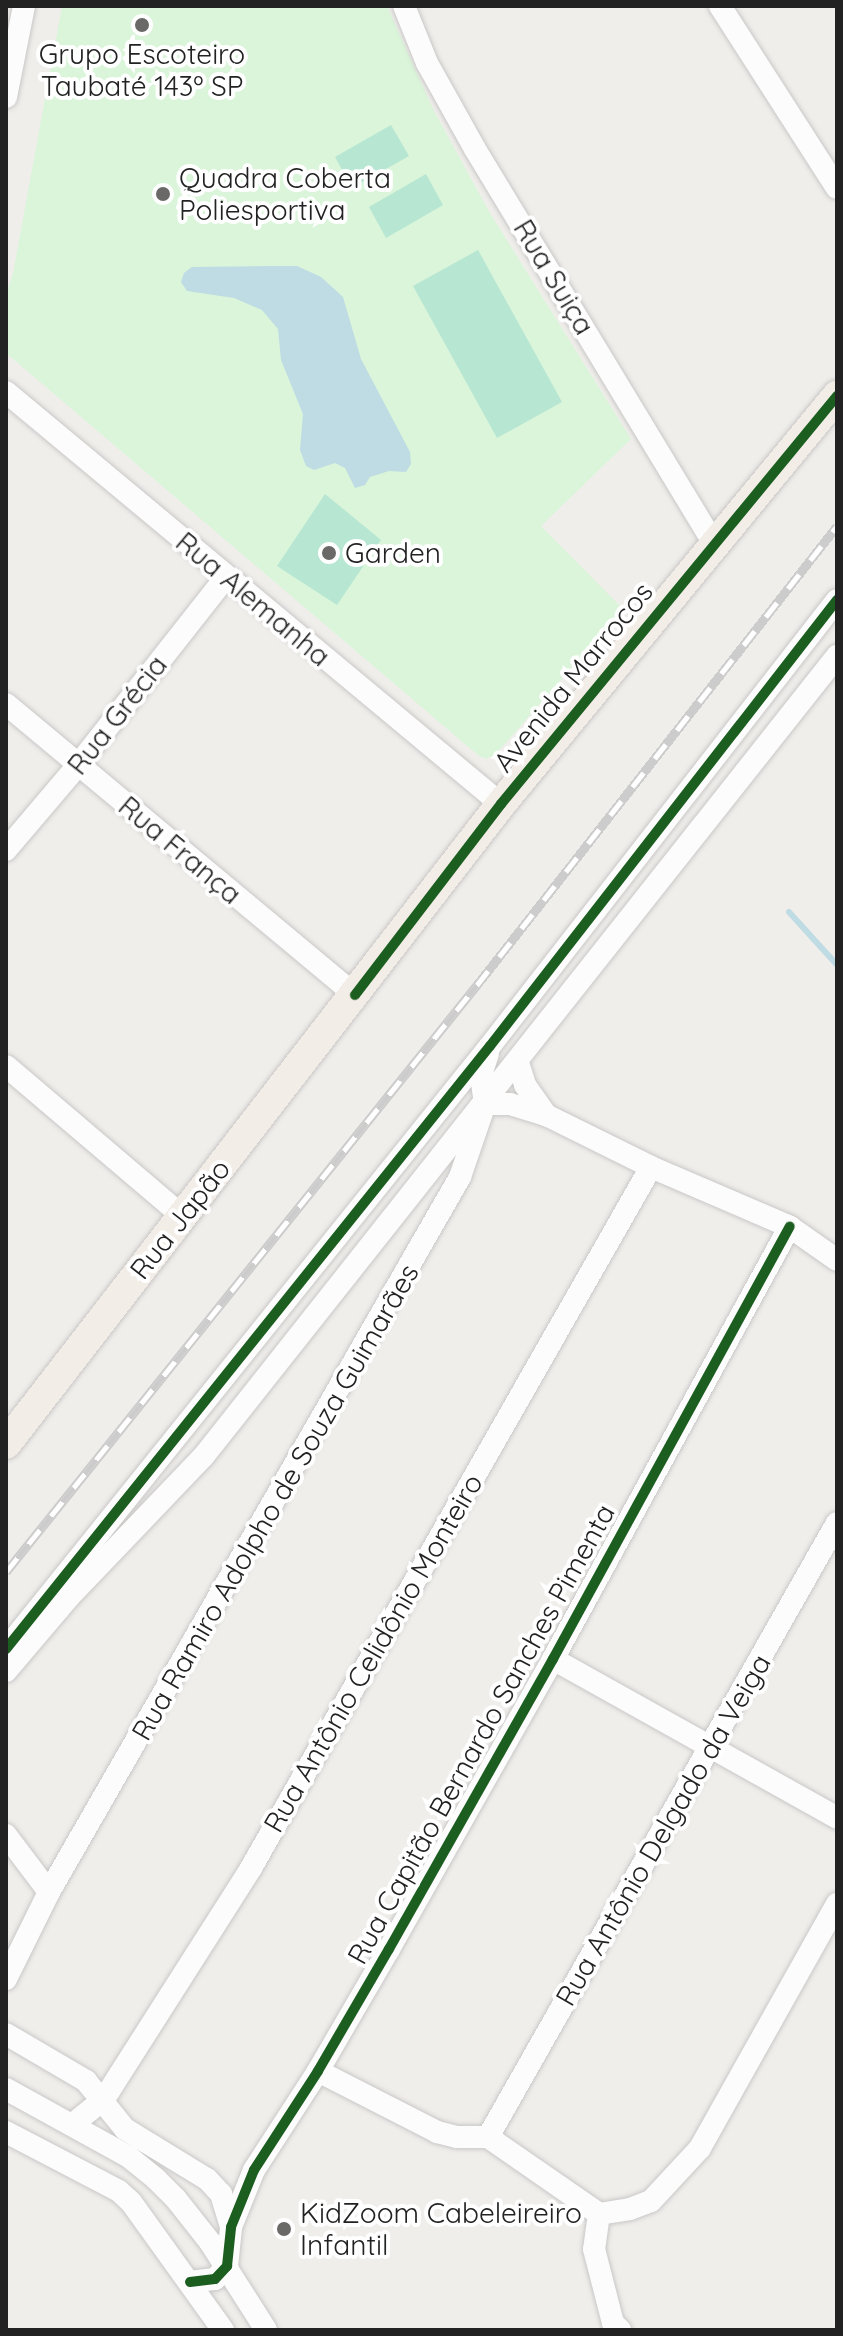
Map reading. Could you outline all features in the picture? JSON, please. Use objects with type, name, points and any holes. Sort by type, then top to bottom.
[{"type":"main road","name":"Avenida Marrocos","points":[[355,995],[501,804],[837,396]]},
{"type":"main road","name":"Rua Japão","points":[[7,1442],[355,995]]},
{"type":"street","points":[[7,89],[24,6]]},
{"type":"street","name":"Rua Suiça","points":[[404,6],[427,63],[475,149],[714,543]]},
{"type":"street","points":[[720,6],[837,188]]},
{"type":"street","name":"Rua Alemanha","points":[[6,392],[225,578],[501,804]]},
{"type":"street","name":"Rua Grécia","points":[[6,850],[78,765],[225,578]]},
{"type":"street","points":[[6,1649],[834,612]]},
{"type":"street","points":[[6,1671],[69,1597],[203,1457],[518,1063],[837,656]]},
{"type":"street","name":"Rua França","points":[[6,704],[355,995]]},
{"type":"street","points":[[485,1104],[481,1075],[490,1046]]},
{"type":"street","points":[[518,1063],[525,1085],[546,1115]]},
{"type":"street","points":[[6,1066],[182,1216]]},
{"type":"street","points":[[485,1104],[510,1104],[546,1115],[651,1167],[790,1227],[837,1260]]},
{"type":"street","name":"Rua Ramiro Adolpho de Souza Guimarães","points":[[6,1979],[49,1892],[460,1177],[485,1104]]},
{"type":"street","name":"Rua Antônio Celidônio Monteiro","points":[[73,2124],[104,2099],[251,1868],[651,1167]]},
{"type":"street","name":"Rua Capitão Bernardo Sanches Pimenta","points":[[227,2266],[231,2227],[254,2170],[318,2071],[553,1659],[790,1227]]},
{"type":"street","name":"Rua Antônio Delgado da Veiga","points":[[488,2137],[837,1523]]},
{"type":"street","points":[[553,1659],[837,1818]]},
{"type":"street","points":[[6,1835],[49,1892]]},
{"type":"street","points":[[318,2071],[437,2132],[457,2137],[488,2137],[599,2214],[630,2209],[651,2201],[700,2148],[837,1904]]},
{"type":"street","points":[[6,2034],[86,2081],[104,2099],[125,2129],[207,2179],[221,2194],[231,2227]]},
{"type":"street","points":[[6,2089],[129,2157],[156,2179],[176,2199],[227,2266],[266,2330]]},
{"type":"street","points":[[6,2132],[119,2191],[151,2227],[223,2330]]},
{"type":"street","points":[[207,2179],[235,2178],[254,2170]]},
{"type":"street","points":[[599,2214],[594,2249],[613,2323],[620,2330]]},
{"type":"street","points":[[190,2282],[215,2279],[227,2266]]},
{"type":"green space","points":[[62,6],[387,6],[434,111],[490,213],[631,439],[541,526],[623,609],[495,755],[486,759],[479,756],[6,353],[6,295],[13,273]]},
{"type":"green space","points":[[391,125],[409,156],[352,188],[335,157]]},
{"type":"green space","points":[[426,174],[443,205],[386,238],[369,207]]},
{"type":"green space","points":[[478,250],[562,402],[497,438],[413,286]]},
{"type":"green space","name":"Garden","points":[[325,494],[381,540],[337,605],[277,566]]},
{"type":"water","points":[[297,266],[321,277],[343,297],[361,359],[410,452],[411,464],[406,472],[389,471],[370,477],[365,485],[355,488],[345,468],[335,463],[314,470],[306,466],[300,450],[303,414],[281,360],[278,329],[262,310],[234,298],[187,291],[181,282],[184,273],[192,267]]},
{"type":"waterway","points":[[789,912],[837,965]]},
{"type":"railway","points":[[6,1572],[477,985],[837,526]]},
{"type":"cycle path","points":[[355,995],[501,804],[837,396]]},
{"type":"cycle path","points":[[6,1649],[490,1046],[837,600]]},
{"type":"cycle path","points":[[190,2282],[215,2279],[227,2266],[231,2227],[254,2170],[318,2071],[389,1949],[553,1659],[790,1227]]},
{"type":"place","name":"Grupo Escoteiro Taubaté 143º SP","points":[[142,25]]},
{"type":"place","name":"Quadra Coberta Poliesportiva","points":[[163,194]]},
{"type":"place","name":"Garden","points":[[329,553]]},
{"type":"place","name":"KidZoom Cabeleireiro Infantil","points":[[284,2229]]}]
